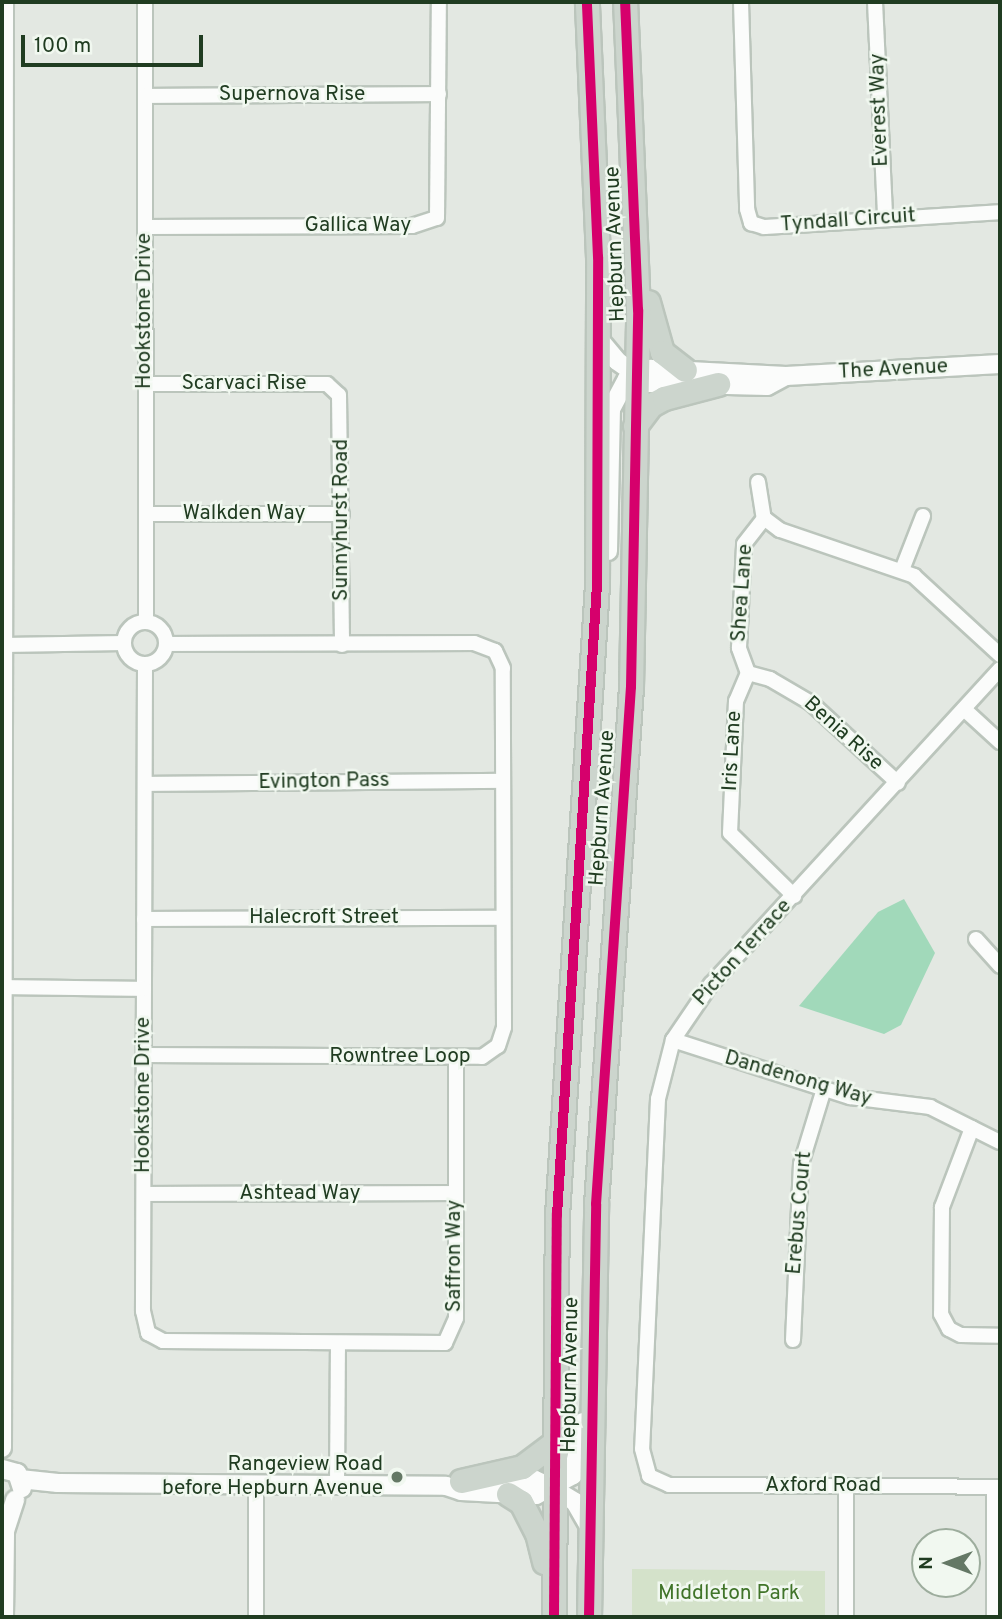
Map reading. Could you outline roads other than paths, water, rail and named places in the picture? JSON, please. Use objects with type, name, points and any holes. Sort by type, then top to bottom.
[{"type":"main road","name":"Hepburn Avenue","points":[[553,1617],[552,1444],[557,1215],[597,586],[598,338],[587,2]]},
{"type":"main road","name":"Hepburn Avenue","points":[[589,1617],[591,1328],[631,687],[637,375],[633,165],[625,2]]},
{"type":"main road","points":[[633,165],[642,181],[647,218],[647,295],[653,328],[662,352],[685,370]]},
{"type":"main road","points":[[635,426],[651,405],[664,398],[718,384]]},
{"type":"main road","points":[[453,1483],[522,1467],[552,1444]]},
{"type":"main road","points":[[508,1494],[521,1502],[537,1533],[553,1617]]},
{"type":"street","points":[[4,2],[2,1169],[5,1429],[13,1487],[3,1527],[4,1617]]},
{"type":"street","name":"Hookstone Drive","points":[[145,2],[146,621]]},
{"type":"street","name":"Gallica Way","points":[[145,227],[427,225],[436,218],[439,207],[439,2]]},
{"type":"street","name":"Tyndall Circuit","points":[[741,2],[747,209],[751,223],[764,227],[1000,212]]},
{"type":"street","name":"Everest Way","points":[[875,2],[885,218]]},
{"type":"street","name":"Supernova Rise","points":[[145,96],[439,94]]},
{"type":"street","name":"The Avenue","points":[[598,338],[617,360],[648,383],[767,386],[786,376]]},
{"type":"street","name":"The Avenue","points":[[637,375],[649,369],[786,376],[1000,364]]},
{"type":"street","points":[[597,586],[608,575],[611,409],[620,386],[637,375]]},
{"type":"street","name":"Scarvaci Rise","points":[[146,384],[327,384],[339,395]]},
{"type":"street","name":"Sunnyhurst Road","points":[[339,395],[342,645]]},
{"type":"street","points":[[758,482],[764,518],[780,530],[902,570],[1000,655]]},
{"type":"street","name":"Walkden Way","points":[[146,514],[342,514]]},
{"type":"street","points":[[902,570],[923,516]]},
{"type":"street","name":"Shea Lane","points":[[748,673],[738,648],[744,544],[764,518]]},
{"type":"street","points":[[146,621],[162,629],[167,644],[160,658],[145,664],[132,659],[124,643],[130,627],[146,621]]},
{"type":"street","points":[[4,645],[124,643]]},
{"type":"street","name":"Rowntree Loop","points":[[144,1055],[457,1058],[490,1054],[503,1037],[503,668],[495,651],[474,643],[167,644]]},
{"type":"street","name":"Hookstone Drive","points":[[145,664],[144,1323],[154,1339],[338,1345]]},
{"type":"street","name":"Picton Terrace","points":[[649,1476],[642,1449],[658,1099],[673,1040],[711,984],[1000,669]]},
{"type":"street","name":"Benia Rise","points":[[748,673],[770,679],[811,703],[898,783]]},
{"type":"street","name":"Iris Lane","points":[[748,673],[736,701],[730,833],[794,896]]},
{"type":"street","points":[[964,709],[1000,742]]},
{"type":"street","name":"Evington Pass","points":[[145,784],[503,781]]},
{"type":"street","name":"Halecroft Street","points":[[144,919],[503,918]]},
{"type":"street","points":[[976,939],[1000,966]]},
{"type":"street","points":[[3,987],[144,989]]},
{"type":"street","name":"Dandenong Way","points":[[673,1040],[871,1102],[930,1107],[1000,1142]]},
{"type":"street","name":"Saffron Way","points":[[338,1345],[437,1345],[451,1337],[456,1318],[457,1058]]},
{"type":"street","name":"Erebus Court","points":[[793,1340],[801,1164],[824,1088]]},
{"type":"street","points":[[972,1128],[943,1208],[941,1314],[949,1329],[961,1335],[1000,1336]]},
{"type":"street","name":"Ashtead Way","points":[[144,1194],[456,1193]]},
{"type":"street","points":[[453,1483],[508,1494],[536,1494],[570,1479],[579,1458],[591,1328]]},
{"type":"street","points":[[337,1483],[338,1345]]},
{"type":"street","points":[[2,1448],[5,1429]]},
{"type":"street","name":"Axford Road","points":[[649,1476],[669,1485],[997,1487]]},
{"type":"street","points":[[13,1487],[58,1483],[453,1483],[536,1480],[575,1502],[589,1526]]},
{"type":"street","points":[[256,1484],[256,1617]]},
{"type":"street","points":[[846,1486],[846,1617]]},
{"type":"street","points":[[994,1617],[997,1487]]},
{"type":"place","name":"Rangeview Road before Hepburn Avenue","points":[[397,1477]]},
{"type":"park label","name":"Middleton Park","points":[[729,1594]]}]
